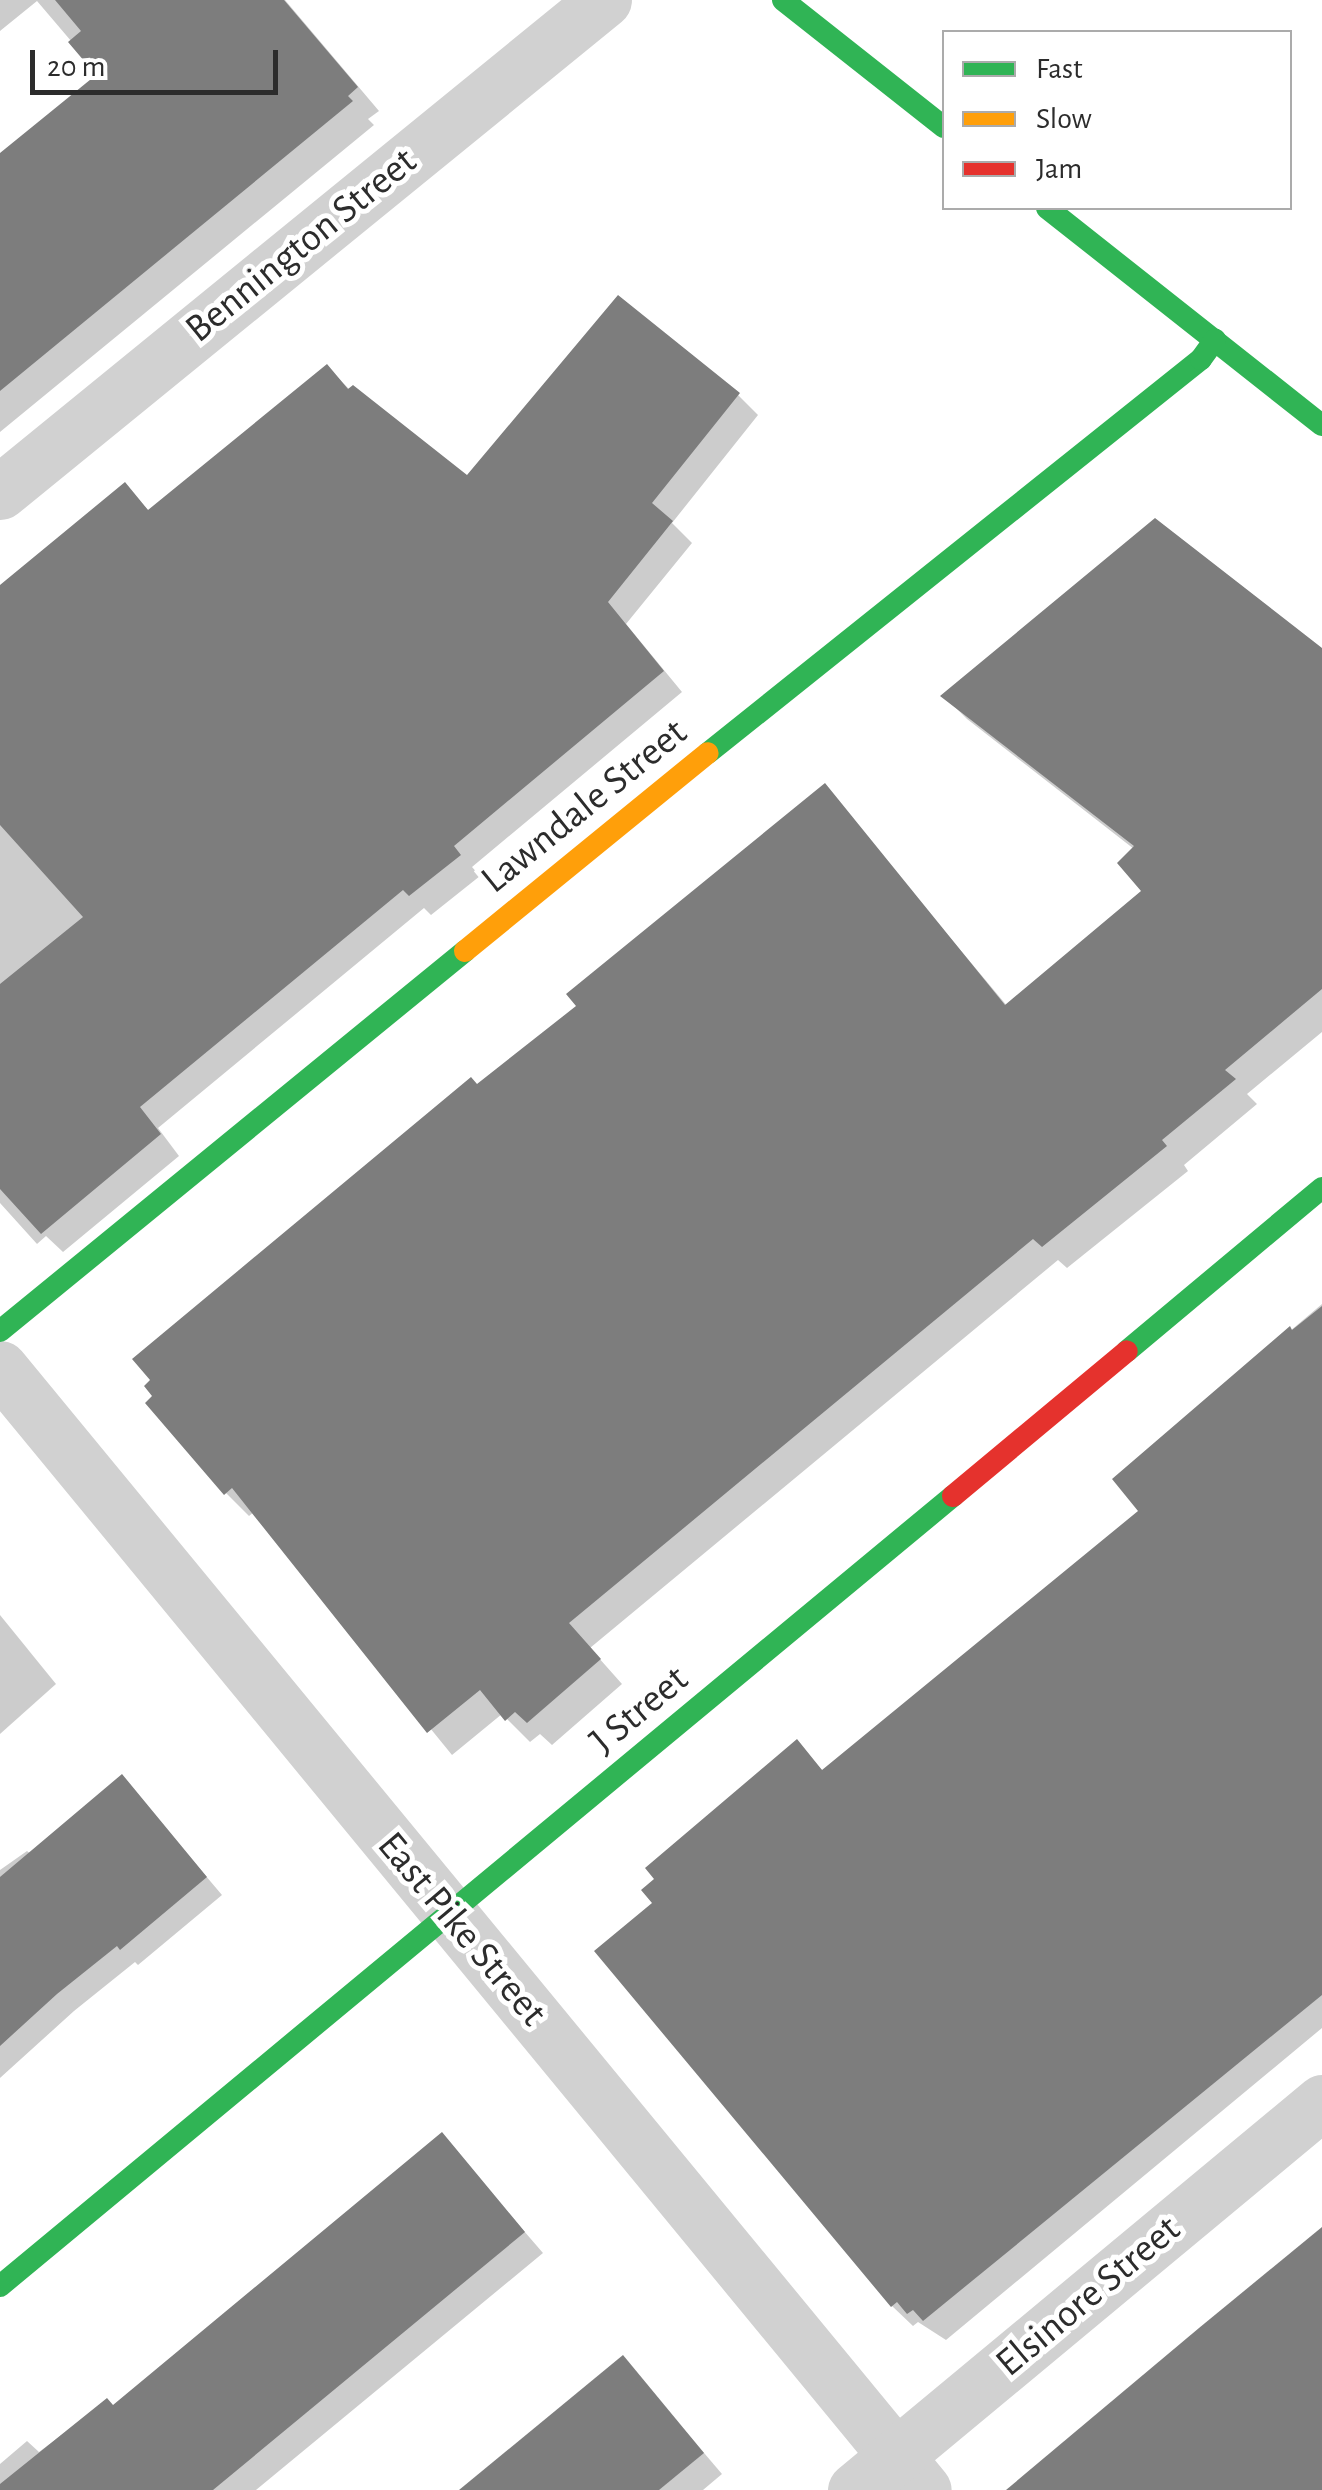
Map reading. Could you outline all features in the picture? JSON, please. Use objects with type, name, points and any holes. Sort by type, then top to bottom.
[{"type":"street","name":"Bennington Street","points":[[0,492],[604,0]]},
{"type":"street","points":[[783,0],[942,125]]},
{"type":"street","points":[[1049,210],[1322,425]]},
{"type":"street","name":"Lawndale Street","points":[[0,1331],[780,694],[1201,359],[1215,340]]},
{"type":"street","name":"J Street","points":[[0,2286],[451,1916],[1322,1188]]},
{"type":"street","name":"East Pike Street","points":[[0,1368],[910,2473]]},
{"type":"street","name":"Elsinore Street","points":[[855,2490],[910,2473],[1322,2102]]},
{"type":"building","points":[[55,0],[284,0],[358,87],[348,96],[353,101],[0,391],[0,153],[96,75],[68,42],[81,31]]},
{"type":"building","points":[[618,295],[740,393],[652,503],[673,521],[608,602],[664,671],[454,846],[461,855],[409,896],[403,890],[140,1107],[161,1134],[41,1234],[0,1189],[0,984],[83,917],[0,825],[0,585],[125,482],[148,510],[327,364],[348,389],[353,385],[467,475]]},
{"type":"building","points":[[1155,518],[1322,648],[1322,989],[1225,1070],[1236,1079],[1162,1140],[1167,1146],[1042,1247],[1033,1239],[569,1623],[601,1659],[527,1723],[515,1712],[505,1721],[480,1690],[427,1733],[232,1488],[224,1495],[145,1403],[152,1396],[144,1386],[150,1380],[132,1359],[471,1077],[477,1084],[576,1006],[566,994],[825,783],[1005,1005],[1141,891],[1117,863],[1134,846],[940,696]]},
{"type":"building","points":[[1322,1306],[1322,1995],[923,2321],[913,2310],[907,2314],[897,2302],[891,2307],[594,1951],[652,1903],[641,1890],[654,1879],[645,1868],[797,1739],[822,1770],[1138,1511],[1112,1479],[1290,1326],[1292,1330]]},
{"type":"building","points":[[122,1774],[207,1877],[120,1950],[117,1946],[57,1994],[0,2046],[0,1877]]},
{"type":"building","points":[[442,2132],[525,2232],[213,2490],[0,2490],[0,2484],[107,2398],[113,2405]]},
{"type":"building","points":[[1322,2227],[1322,2490],[1006,2490],[1199,2328]]},
{"type":"building","points":[[623,2355],[704,2453],[659,2490],[459,2490]]},
{"type":"traffic: fast","points":[[783,0],[942,125]]},
{"type":"traffic: fast","points":[[1050,210],[1322,425]]},
{"type":"traffic: fast","points":[[708,753],[1201,359],[1215,340]]},
{"type":"traffic: fast","points":[[0,1331],[465,951]]},
{"type":"traffic: fast","points":[[1127,1351],[1322,1188]]},
{"type":"traffic: fast","points":[[0,2286],[953,1496]]},
{"type":"traffic: slow","points":[[465,951],[708,753]]},
{"type":"traffic: jam","points":[[953,1496],[1127,1351]]}]
